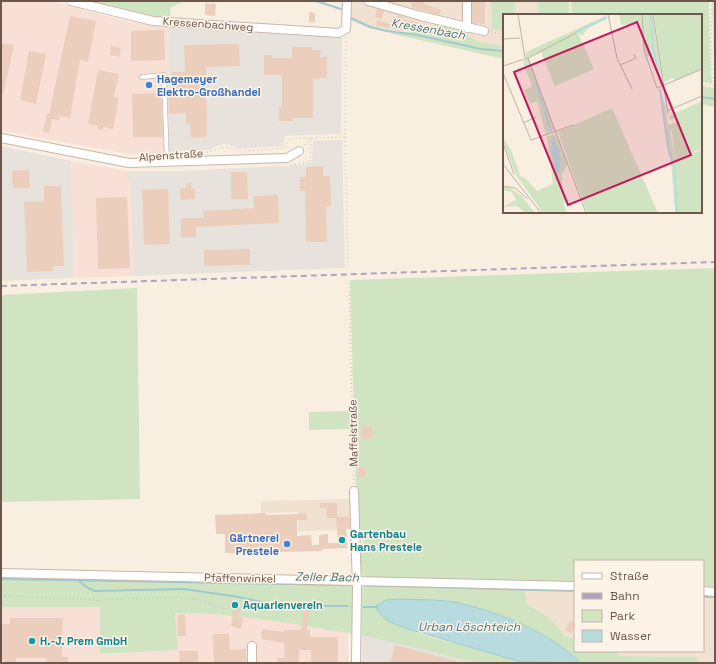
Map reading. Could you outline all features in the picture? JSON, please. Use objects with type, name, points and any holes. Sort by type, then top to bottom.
[{"type":"street","name":"Kressenbachweg","points":[[71,1],[153,21],[332,33],[343,32],[346,29]]},
{"type":"street","points":[[346,29],[347,1]]},
{"type":"street","points":[[368,1],[467,28],[484,31]]},
{"type":"street","points":[[467,1],[467,28]]},
{"type":"street","name":"Alpenstraße","points":[[1,138],[129,163],[167,163],[287,158],[299,151]]},
{"type":"street","points":[[354,491],[356,663]]},
{"type":"street","name":"Pfaffenwinkel","points":[[1,573],[356,584],[574,586]]},
{"type":"street","points":[[704,591],[715,592]]},
{"type":"street","points":[[252,646],[252,663]]},
{"type":"lane","points":[[142,77],[164,75],[167,163]]},
{"type":"path","points":[[570,1],[570,14]]},
{"type":"path","points":[[710,1],[712,75],[715,83]]},
{"type":"path","points":[[346,29],[345,137],[348,266]]},
{"type":"path","points":[[484,31],[503,34]]},
{"type":"path","points":[[702,84],[715,86]]},
{"type":"path","name":"Alpenstraße","points":[[180,155],[186,153],[209,152],[226,147],[244,152],[284,148],[289,139],[345,137]]},
{"type":"path","points":[[299,151],[311,138]]},
{"type":"path","name":"Maffeistraße","points":[[349,283],[354,491]]},
{"type":"path","points":[[1,596],[99,600],[195,598],[226,609]]},
{"type":"shaded area","points":[[1,1],[51,1],[129,22],[168,25],[170,155],[129,154],[1,131]]},
{"type":"shaded area","points":[[350,1],[491,1],[492,29],[503,31],[503,46],[478,42],[463,32],[433,23],[433,25],[422,31],[393,32],[393,34],[349,20]]},
{"type":"shaded area","points":[[515,1],[538,1],[538,14],[515,14]]},
{"type":"shaded area","points":[[168,25],[210,30],[342,38],[341,134],[285,136],[283,146],[239,149],[228,144],[219,145],[210,150],[185,150],[170,155]]},
{"type":"shaded area","points":[[342,140],[345,268],[134,276],[130,181],[128,181],[128,171],[181,171],[301,165],[312,162],[313,141]]},
{"type":"shaded area","points":[[1,146],[71,161],[74,278],[1,281]]},
{"type":"shaded area","points":[[71,161],[128,171],[128,180],[130,181],[134,276],[74,278]]},
{"type":"shaded area","points":[[352,499],[353,530],[298,531],[298,512],[261,513],[261,501]]},
{"type":"shaded area","points":[[524,587],[574,589],[574,639],[565,636],[548,617],[527,603]]},
{"type":"shaded area","points":[[704,595],[715,595],[715,663],[698,663],[697,657],[620,656],[616,652],[704,652]]},
{"type":"shaded area","points":[[1,607],[100,607],[100,655],[177,650],[175,613],[210,613],[244,616],[348,633],[348,663],[1,663]]},
{"type":"shaded area","points":[[362,635],[384,639],[478,663],[362,663]]},
{"type":"green space","points":[[77,1],[184,1],[170,8],[171,21]]},
{"type":"green space","points":[[491,1],[515,1],[515,14],[503,14],[503,31],[492,29]]},
{"type":"green space","points":[[538,1],[569,1],[569,14],[538,14]]},
{"type":"green space","points":[[571,1],[709,1],[711,75],[713,84],[702,82],[702,14],[572,14]]},
{"type":"green space","points":[[712,1],[715,1],[715,79],[714,75]]},
{"type":"green space","points":[[433,23],[463,32],[478,42],[503,46],[503,59],[393,34],[393,32],[416,32],[433,26]]},
{"type":"green space","points":[[702,86],[715,88],[715,107],[702,104]]},
{"type":"green space","points":[[715,268],[715,588],[704,587],[704,560],[574,560],[574,582],[366,577],[360,574],[358,549],[363,549],[363,530],[357,530],[350,280]]},
{"type":"green space","points":[[137,288],[140,499],[1,502],[1,295]]},
{"type":"green space","points":[[351,411],[351,429],[309,430],[309,412]]},
{"type":"green space","points":[[1,575],[351,584],[354,596],[353,634],[242,617],[197,613],[175,613],[178,650],[100,654],[100,607],[1,607]]},
{"type":"green space","points":[[364,585],[524,587],[527,603],[548,617],[565,636],[574,639],[574,652],[616,652],[620,656],[697,657],[698,663],[579,663],[579,661],[567,651],[538,632],[507,617],[490,611],[458,603],[404,599],[382,602],[377,605],[389,622],[427,636],[528,663],[478,663],[362,635],[362,590]]},
{"type":"water","name":"Urban Löschteich","points":[[398,599],[452,602],[491,612],[523,624],[538,632],[566,650],[579,661],[579,663],[521,662],[408,629],[389,622],[377,611],[377,605],[386,600]]},
{"type":"building","points":[[412,1],[425,1],[424,4],[441,10],[439,15],[411,7]]},
{"type":"building","points":[[472,1],[485,1],[485,24],[472,23]]},
{"type":"building","points":[[205,3],[216,4],[215,16],[205,15]]},
{"type":"building","points":[[377,9],[384,11],[382,19],[375,17]]},
{"type":"building","points":[[309,12],[315,13],[315,22],[309,22]]},
{"type":"building","points":[[398,15],[404,17],[404,20],[417,22],[416,30],[402,28],[402,31],[376,25],[377,20],[396,26]]},
{"type":"building","points":[[70,16],[96,21],[88,62],[80,60],[70,118],[60,116],[59,120],[52,119],[49,133],[43,132],[47,114],[49,114]]},
{"type":"building","points":[[164,30],[165,60],[131,61],[131,31]]},
{"type":"building","points":[[1,43],[14,45],[3,95],[1,94]]},
{"type":"building","points":[[239,44],[240,66],[206,67],[207,137],[191,138],[190,124],[186,124],[186,113],[169,114],[168,93],[173,93],[172,72],[185,72],[184,45]]},
{"type":"building","points":[[111,46],[121,48],[119,57],[110,55]]},
{"type":"building","points":[[292,47],[312,47],[312,50],[321,50],[320,57],[327,57],[327,78],[313,79],[313,118],[293,118],[293,121],[279,121],[279,107],[282,107],[282,75],[264,75],[264,55],[272,55],[272,58],[292,58]]},
{"type":"building","points":[[29,51],[46,54],[36,104],[20,100]]},
{"type":"building","points":[[98,70],[119,74],[114,97],[119,98],[113,129],[103,127],[103,130],[97,129],[98,126],[88,124]]},
{"type":"building","points":[[161,93],[163,137],[133,137],[132,94]]},
{"type":"building","points":[[323,166],[323,176],[330,176],[331,206],[326,207],[327,242],[306,242],[305,191],[300,191],[300,177],[306,177],[306,167]]},
{"type":"building","points":[[29,170],[30,188],[13,188],[12,171]]},
{"type":"building","points":[[231,172],[247,172],[248,199],[231,199]]},
{"type":"building","points":[[186,183],[191,183],[191,189],[195,188],[195,199],[181,200],[180,189],[186,188]]},
{"type":"building","points":[[44,186],[61,186],[64,266],[53,266],[53,271],[27,272],[24,202],[44,201]]},
{"type":"building","points":[[168,189],[170,244],[144,245],[142,190]]},
{"type":"building","points":[[278,195],[279,223],[196,227],[196,237],[181,238],[181,218],[204,218],[203,211],[254,208],[253,196]]},
{"type":"building","points":[[127,197],[130,268],[98,269],[96,198]]},
{"type":"building","points":[[250,249],[250,265],[204,266],[204,250]]},
{"type":"building","points":[[372,425],[373,439],[362,439],[362,426]]},
{"type":"building","points":[[358,467],[366,467],[366,477],[358,478]]},
{"type":"building","points":[[320,503],[337,503],[337,517],[349,517],[350,528],[346,528],[347,548],[322,549],[322,551],[225,553],[225,534],[216,534],[215,515],[307,513],[307,520],[297,520],[297,536],[311,535],[312,545],[319,545],[319,535],[328,534],[328,543],[338,543],[336,518],[327,518],[326,508],[320,508]]},
{"type":"building","points":[[229,601],[241,603],[239,617],[243,618],[241,629],[231,626],[234,609],[228,608]]},
{"type":"building","points":[[304,609],[310,610],[307,630],[310,630],[310,637],[338,637],[338,663],[311,663],[311,650],[299,650],[299,663],[277,663],[277,658],[285,658],[284,643],[261,639],[262,629],[284,632],[284,630],[301,630]]},
{"type":"building","points":[[185,614],[186,636],[178,636],[177,615]]},
{"type":"building","name":"H.-J. Prem GmbH","points":[[10,618],[63,618],[62,657],[68,657],[68,663],[46,663],[46,658],[16,658],[16,663],[4,663],[5,660],[1,660],[1,624],[10,624]]},
{"type":"building","points":[[570,621],[574,623],[572,634],[565,630]]},
{"type":"building","points":[[213,634],[229,634],[230,650],[246,649],[246,663],[214,663]]},
{"type":"building","points":[[395,645],[456,661],[455,663],[390,663]]},
{"type":"building","points":[[179,651],[198,651],[198,663],[180,663]]},
{"type":"waterway","name":"Kressenbach","points":[[316,1],[344,10]]},
{"type":"waterway","name":"Kressenbach","points":[[351,18],[370,27],[387,31],[417,35],[481,49],[503,51]]},
{"type":"waterway","name":"Kressenbach","points":[[702,97],[715,99]]},
{"type":"waterway","name":"Zeller Bach","points":[[1,579],[344,585]]},
{"type":"waterway","name":"Zeller Bach","points":[[80,582],[95,591],[184,589],[239,597],[280,606],[348,606]]},
{"type":"waterway","name":"Zeller Bach","points":[[358,585],[574,591]]},
{"type":"waterway","name":"Zeller Bach","points":[[704,597],[715,597]]},
{"type":"waterway","name":"Zeller Bach","points":[[363,607],[377,607]]},
{"type":"railway","points":[[1,286],[715,262]]},
{"type":"place","name":"Hagemeyer Elektro-Großhandel","points":[[149,85]]},
{"type":"place","name":"Gartenbau Hans Prestele","points":[[342,540]]},
{"type":"place","name":"Gärtnerei Prestele","points":[[287,544]]},
{"type":"place","name":"Aquarienverein","points":[[235,605]]},
{"type":"place","name":"H.-J. Prem GmbH","points":[[32,641]]}]
